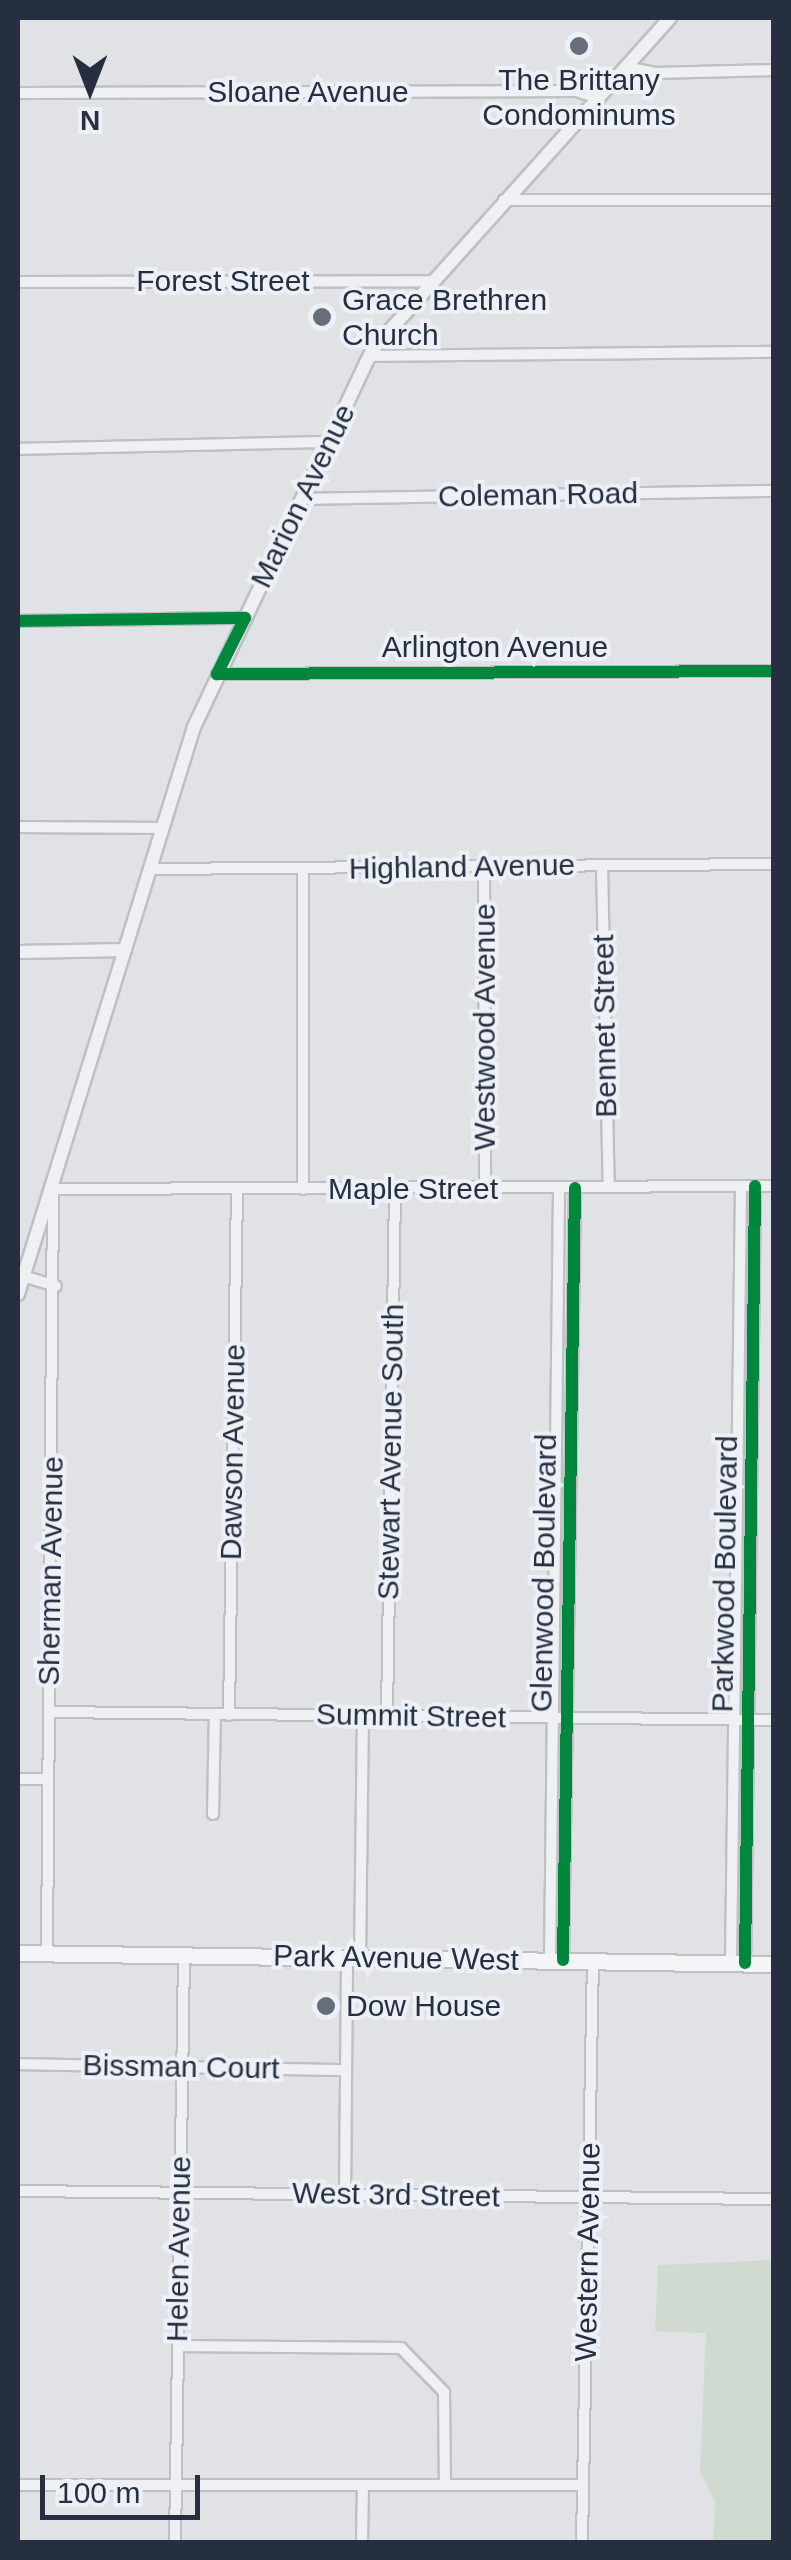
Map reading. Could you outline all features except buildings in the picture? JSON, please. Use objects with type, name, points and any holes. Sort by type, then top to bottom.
[{"type":"main road","name":"Park Avenue West","points":[[18,1953],[774,1964]]},
{"type":"street","name":"Marion Avenue","points":[[18,1294],[163,828],[217,674],[370,356],[429,282],[670,18]]},
{"type":"street","points":[[625,67],[655,73],[774,70]]},
{"type":"street","name":"Sloane Avenue","points":[[18,93],[576,90],[596,98]]},
{"type":"street","points":[[503,200],[774,200]]},
{"type":"street","name":"Forest Street","points":[[18,282],[429,282]]},
{"type":"street","points":[[370,356],[774,352]]},
{"type":"street","points":[[18,449],[329,442]]},
{"type":"street","name":"Coleman Road","points":[[302,498],[774,491]]},
{"type":"street","points":[[18,621],[245,618]]},
{"type":"street","name":"Arlington Avenue","points":[[217,674],[774,671]]},
{"type":"street","points":[[18,827],[163,828]]},
{"type":"street","name":"Highland Avenue","points":[[150,869],[774,864]]},
{"type":"street","name":"Westwood Avenue","points":[[484,866],[484,1188]]},
{"type":"street","name":"Bennet Street","points":[[602,866],[609,1187]]},
{"type":"street","points":[[303,868],[303,1189]]},
{"type":"street","points":[[18,952],[125,950]]},
{"type":"street","points":[[738,1964],[735,1720],[741,1186]]},
{"type":"street","name":"Parkwood Boulevard","points":[[738,1964],[748,1720],[756,1186]]},
{"type":"street","name":"Maple Street","points":[[53,1189],[774,1186]]},
{"type":"street","name":"Glenwood Boulevard","points":[[557,1960],[551,1718],[559,1188]]},
{"type":"street","name":"Glenwood Boulevard","points":[[557,1960],[567,1718],[575,1188]]},
{"type":"street","name":"Sherman Avenue","points":[[47,1953],[56,1286],[53,1189]]},
{"type":"street","name":"Dawson Avenue","points":[[230,1714],[236,1189]]},
{"type":"street","name":"Stewart Avenue South","points":[[387,1716],[395,1189]]},
{"type":"street","points":[[26,1277],[56,1286]]},
{"type":"street","name":"Summit Street","points":[[49,1712],[774,1720]]},
{"type":"street","points":[[212,1814],[214,1714]]},
{"type":"street","points":[[345,2195],[345,2070],[363,1716]]},
{"type":"street","points":[[18,1779],[48,1779]]},
{"type":"street","name":"Helen Avenue","points":[[175,2542],[184,1955]]},
{"type":"street","name":"Western Avenue","points":[[582,2542],[593,1960]]},
{"type":"street","name":"Bissman Court","points":[[18,2064],[345,2070]]},
{"type":"street","name":"West 3rd Street","points":[[18,2191],[774,2199]]},
{"type":"street","points":[[178,2346],[401,2348],[444,2392],[445,2485]]},
{"type":"street","points":[[18,2485],[584,2485]]},
{"type":"street","points":[[362,2485],[362,2542]]},
{"type":"shaded area","points":[[773,2260],[773,2542],[713,2542],[715,2502],[700,2471],[706,2333],[655,2331],[658,2265]]},
{"type":"cycle path","points":[[18,621],[245,618],[217,674],[774,671]]},
{"type":"cycle path","points":[[745,1963],[755,1186]]},
{"type":"cycle path","points":[[563,1960],[575,1188]]},
{"type":"place","name":"The Brittany Condominums","points":[[579,46]]},
{"type":"place","name":"Grace Brethren Church","points":[[322,317]]},
{"type":"place","name":"Dow House","points":[[326,2006]]}]
